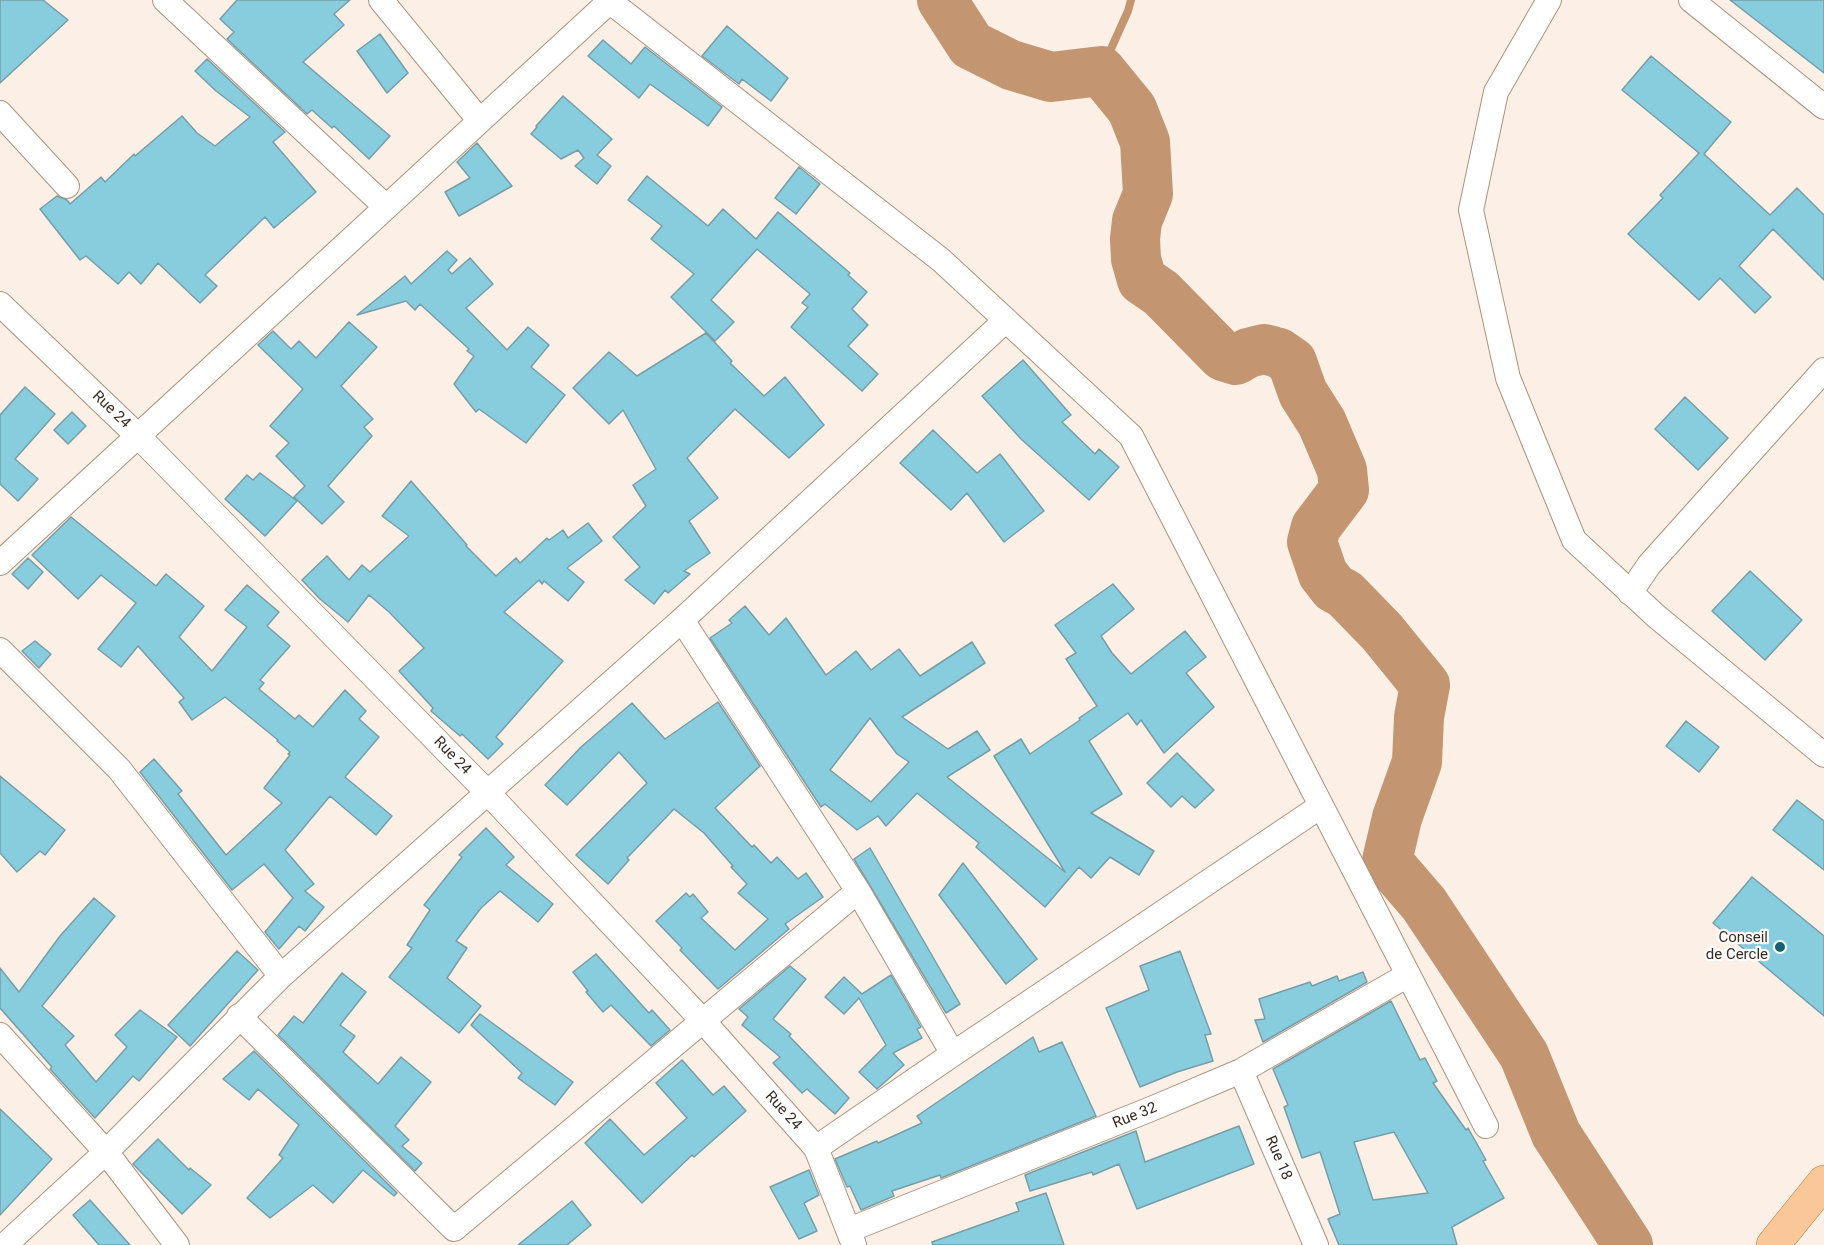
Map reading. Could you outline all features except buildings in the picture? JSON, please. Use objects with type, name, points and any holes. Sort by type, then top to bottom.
[{"type":"main road","points":[[1773,1245],[1824,1182]]},
{"type":"street","points":[[165,0],[386,207]]},
{"type":"street","points":[[381,0],[480,121]]},
{"type":"street","points":[[1549,0],[1496,92],[1471,210],[1508,378],[1574,540],[1656,616],[1824,755]]},
{"type":"street","points":[[1691,0],[1824,107]]},
{"type":"street","points":[[0,563],[608,1],[940,260],[1131,436],[1486,1126]]},
{"type":"street","points":[[0,113],[67,186]]},
{"type":"street","name":"Rue 24","points":[[0,304],[138,436],[488,793],[704,1022],[816,1148],[851,1237]]},
{"type":"street","points":[[5,1245],[106,1152],[281,976],[682,620],[1006,320]]},
{"type":"street","points":[[1630,592],[1649,565],[1824,370]]},
{"type":"street","points":[[682,620],[858,891],[953,1053]]},
{"type":"street","points":[[0,650],[119,769],[281,976]]},
{"type":"street","points":[[816,1148],[953,1053],[1321,806]]},
{"type":"street","points":[[239,1016],[454,1229],[858,891]]},
{"type":"street","name":"Rue 32","points":[[851,1237],[1241,1071],[1408,975]]},
{"type":"street","points":[[0,1035],[106,1152],[177,1245]]},
{"type":"street","name":"Rue 18","points":[[1241,1071],[1316,1245]]},
{"type":"waterway","points":[[942,0],[971,45],[1011,65],[1051,77],[1101,71],[1132,109],[1145,142],[1148,194],[1137,221],[1135,239],[1136,259],[1142,280],[1161,293],[1223,356],[1236,360],[1248,353],[1264,349],[1279,353],[1292,362],[1303,393],[1322,423],[1342,470],[1344,490],[1316,527],[1312,542],[1323,574],[1334,588],[1345,594],[1382,632],[1425,685],[1419,717],[1417,762],[1397,818],[1387,861],[1424,904],[1524,1055],[1556,1134],[1628,1245]]},
{"type":"waterway","points":[[1101,71],[1131,0]]},
{"type":"place","name":"Conseil de Cercle","points":[[1780,947]]}]
